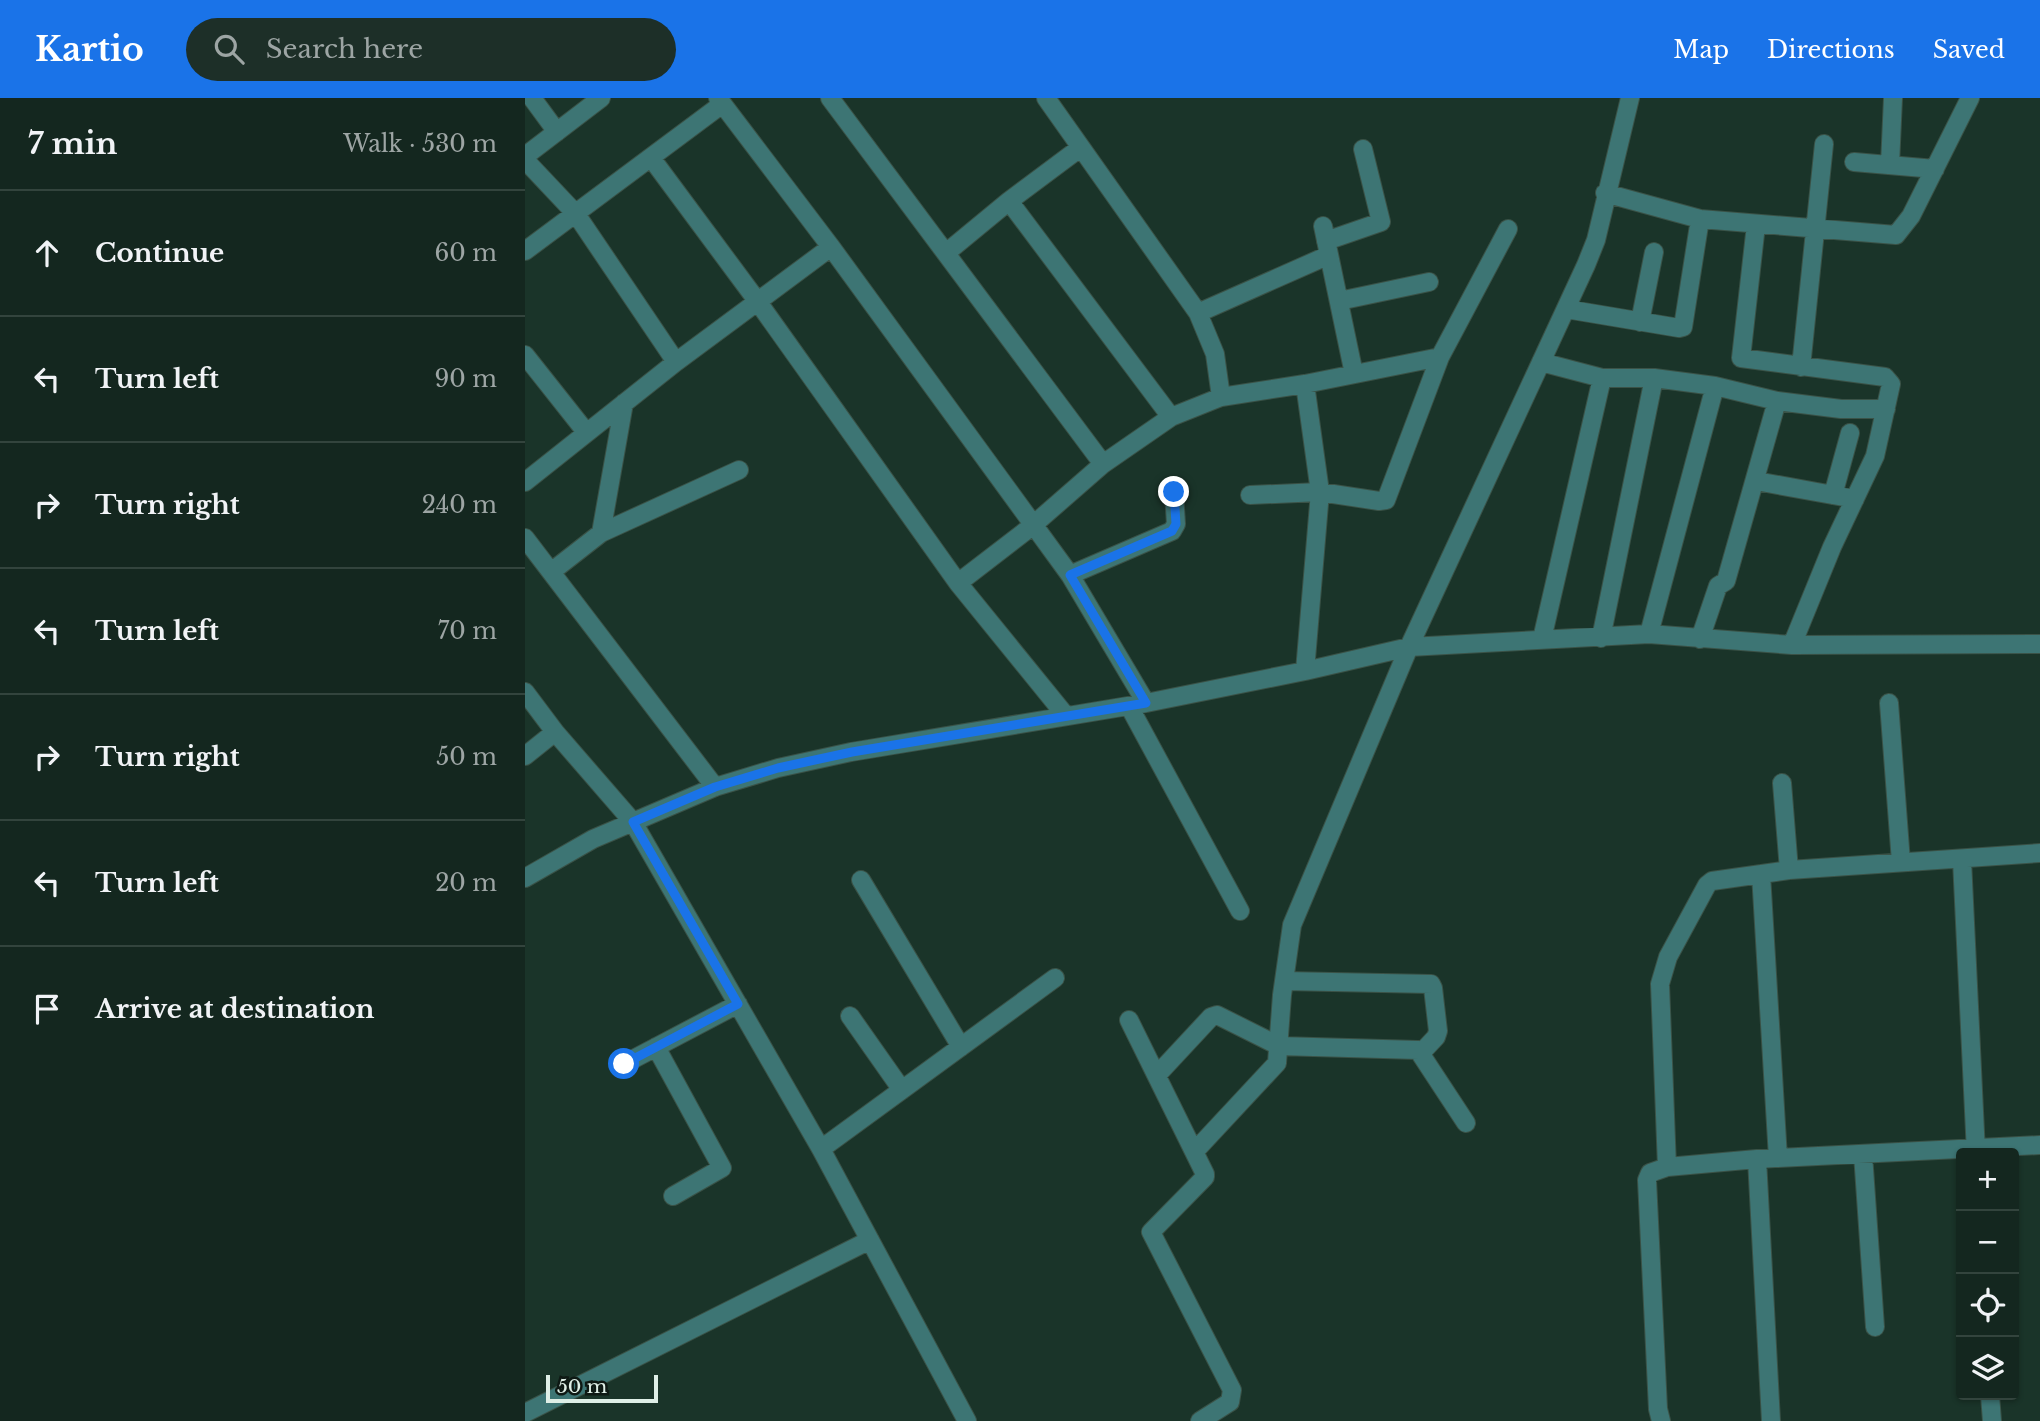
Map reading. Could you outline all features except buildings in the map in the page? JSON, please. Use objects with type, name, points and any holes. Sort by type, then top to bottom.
[{"type":"street","points":[[532,98],[557,132]]},
{"type":"street","points":[[601,98],[525,158],[576,214],[676,362]]},
{"type":"street","points":[[830,98],[1103,464]]},
{"type":"street","points":[[1046,98],[1198,313],[1215,354],[1221,397]]},
{"type":"street","points":[[1195,1151],[1277,1063],[1292,925],[1409,647],[1587,265],[1596,240],[1605,192],[1630,98]]},
{"type":"street","points":[[1890,165],[1893,98]]},
{"type":"street","points":[[1605,192],[1700,219],[1896,234],[1911,216],[1971,98]]},
{"type":"street","points":[[525,251],[652,159],[720,102],[831,247],[1070,575],[1240,911]]},
{"type":"street","points":[[1801,366],[1824,144]]},
{"type":"street","points":[[946,253],[1080,148]]},
{"type":"street","points":[[1198,313],[1326,241],[1381,222],[1363,149]]},
{"type":"street","points":[[652,159],[758,302],[958,583],[1066,716]]},
{"type":"street","points":[[1854,162],[1935,169]]},
{"type":"street","points":[[1009,201],[1171,417]]},
{"type":"street","points":[[1566,309],[1679,328],[1685,324],[1700,219]]},
{"type":"street","points":[[1756,225],[1741,357],[1885,377],[1891,384],[1875,456],[1832,547],[1792,645]]},
{"type":"street","points":[[1249,495],[1319,492],[1379,502],[1386,500],[1440,357],[1508,229]]},
{"type":"street","points":[[1326,241],[1355,374]]},
{"type":"street","points":[[525,482],[676,362],[831,247]]},
{"type":"street","points":[[1640,321],[1654,252]]},
{"type":"street","points":[[1339,301],[1429,282]]},
{"type":"street","points":[[525,355],[586,432]]},
{"type":"street","points":[[958,583],[1032,526],[1103,464],[1171,417],[1221,397],[1305,384],[1440,357]]},
{"type":"street","points":[[1541,362],[1602,378],[1654,378],[1715,386],[1777,401],[1841,409],[1886,409]]},
{"type":"street","points":[[1542,639],[1602,378]]},
{"type":"street","points":[[1601,638],[1654,378]]},
{"type":"street","points":[[1305,384],[1319,492],[1305,671]]},
{"type":"street","points":[[1649,635],[1715,386]]},
{"type":"street","points":[[1700,639],[1718,586],[1725,581],[1777,401]]},
{"type":"street","points":[[601,533],[624,403]]},
{"type":"street","points":[[1833,495],[1850,433]]},
{"type":"street","points":[[551,572],[601,533],[739,470]]},
{"type":"street","points":[[1756,481],[1855,499]]},
{"type":"street","points":[[1070,575],[1172,531],[1176,524],[1174,492]]},
{"type":"street","points":[[525,538],[715,787]]},
{"type":"street","points":[[525,878],[593,839],[715,787],[778,768],[852,752],[1138,705],[1409,647],[1649,635],[1792,645],[2040,644]]},
{"type":"street","points":[[525,692],[555,732],[633,822],[821,1149],[962,1419]]},
{"type":"street","points":[[1889,703],[1901,862]]},
{"type":"street","points":[[525,756],[555,732]]},
{"type":"street","points":[[1782,783],[1789,870]]},
{"type":"street","points":[[1667,1167],[1660,996],[1664,965],[1707,885],[1716,879],[1789,870],[2040,853]]},
{"type":"street","points":[[1962,860],[1976,1148]]},
{"type":"street","points":[[1761,873],[1777,1158]]},
{"type":"street","points":[[861,880],[961,1047]]},
{"type":"street","points":[[821,1149],[1055,978]]},
{"type":"street","points":[[1284,981],[1430,984],[1433,988],[1438,1031],[1421,1053]]},
{"type":"street","points":[[624,1064],[738,1004]]},
{"type":"street","points":[[1157,1075],[1214,1015],[1279,1046],[1414,1049],[1421,1053],[1466,1123]]},
{"type":"street","points":[[850,1016],[902,1090]]},
{"type":"street","points":[[1129,1020],[1195,1151],[1205,1177],[1151,1232],[1232,1390],[1230,1402],[1200,1421]]},
{"type":"street","points":[[656,1047],[722,1168],[673,1196]]},
{"type":"street","points":[[2002,1148],[2040,1145]]},
{"type":"street","points":[[1661,1421],[1658,1409],[1647,1180],[1654,1170],[1757,1159],[1956,1151]]},
{"type":"street","points":[[1863,1154],[1875,1327]]},
{"type":"street","points":[[1757,1159],[1771,1421]]},
{"type":"street","points":[[525,1413],[870,1240]]},
{"type":"street","points":[[1990,1400],[1992,1421]]},
{"type":"route","points":[[624,1064],[738,1004],[633,822],[715,787],[778,768],[852,752],[1146,703],[1070,575],[1172,531],[1176,524],[1174,492]]}]
